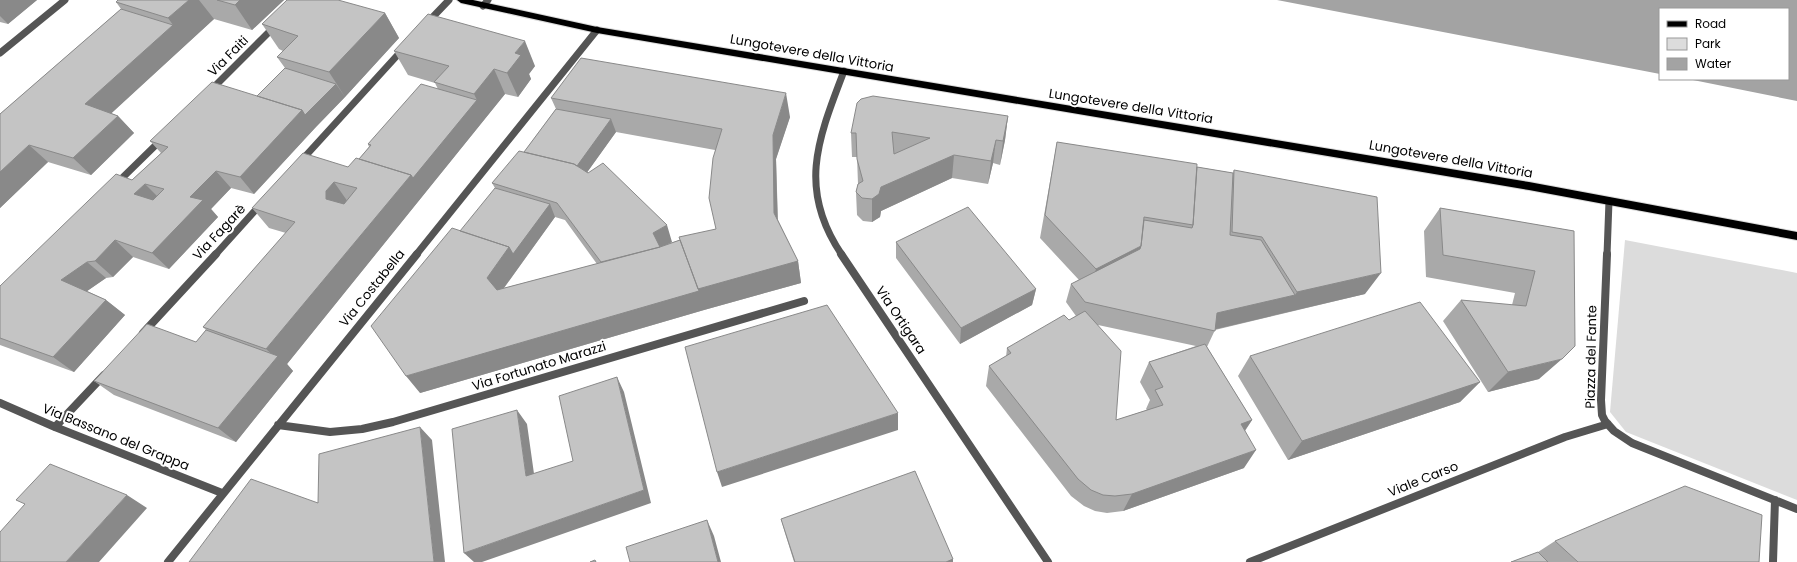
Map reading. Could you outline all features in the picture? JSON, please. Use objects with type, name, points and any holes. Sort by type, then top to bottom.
[{"type":"main road","name":"Lungotevere della Vittoria","points":[[461,0],[486,3],[597,30],[1256,140],[1609,201],[1797,236]]},
{"type":"street","points":[[0,54],[65,0]]},
{"type":"street","points":[[422,29],[449,0]]},
{"type":"street","name":"Via Faiti","points":[[207,94],[280,22]]},
{"type":"street","name":"Via Costabella","points":[[168,562],[222,493],[597,30]]},
{"type":"street","points":[[292,170],[411,41]]},
{"type":"street","name":"Via Ortigara","points":[[844,71],[820,139],[816,158],[816,192],[818,208],[823,224],[836,246],[1048,562]]},
{"type":"street","points":[[112,188],[168,133]]},
{"type":"street","name":"Via Fagarè","points":[[136,340],[266,199]]},
{"type":"street","name":"Piazza del Fante","points":[[1609,201],[1601,400],[1603,416],[1608,424],[1630,442],[1644,449],[1797,509]]},
{"type":"street","name":"Via Fortunato Marazzi","points":[[278,425],[330,432],[362,429],[393,422],[804,300]]},
{"type":"street","points":[[55,427],[109,369]]},
{"type":"street","name":"Via Bassano del Grappa","points":[[0,403],[55,427],[222,493]]},
{"type":"street","name":"Viale Carso","points":[[1250,562],[1565,437],[1608,424]]},
{"type":"street","points":[[1773,562],[1775,500]]},
{"type":"green space","points":[[1625,240],[1797,273],[1797,500],[1626,432],[1610,412]]},
{"type":"water","points":[[1277,0],[1797,0],[1797,101],[1693,80],[1789,80],[1789,8],[1659,8],[1659,74]]},
{"type":"building","points":[[118,0],[189,0],[168,18],[116,2]]},
{"type":"building","points":[[217,0],[240,0],[235,5]]},
{"type":"building","points":[[287,0],[338,0],[385,13],[329,72],[277,57],[298,36],[262,24]]},
{"type":"building","points":[[121,9],[173,25],[85,104],[118,116],[73,158],[29,145],[0,172],[0,114]]},
{"type":"building","points":[[428,14],[525,41],[515,53],[521,55],[507,73],[494,69],[474,94],[434,82],[449,66],[394,51]]},
{"type":"building","points":[[581,58],[786,93],[773,135],[774,213],[798,261],[698,289],[679,237],[716,229],[709,198],[713,158],[722,129],[551,98]]},
{"type":"building","points":[[285,68],[336,84],[305,115],[302,110],[257,96]]},
{"type":"building","points":[[212,82],[302,110],[240,177],[216,171],[190,197],[203,200],[152,253],[115,240],[95,261],[87,262],[61,280],[106,300],[53,357],[0,338],[0,286],[116,174],[132,180],[168,147],[150,141]],"holes":[[[145,184],[164,189],[153,200],[134,194]]]},
{"type":"building","points":[[421,84],[477,100],[413,178],[411,175],[359,159],[371,145],[368,144]]},
{"type":"building","points":[[873,96],[1008,116],[1003,141],[996,140],[991,161],[954,155],[881,187],[879,194],[872,199],[862,198],[856,192],[858,184],[863,181],[857,159],[856,133],[851,133],[857,103],[861,99]],"holes":[[[892,132],[930,138],[894,154]]]},
{"type":"building","points":[[556,109],[611,119],[577,166],[524,152]]},
{"type":"building","points":[[1057,142],[1197,164],[1193,225],[1144,217],[1141,246],[1096,269],[1045,215]]},
{"type":"building","points":[[519,151],[574,164],[588,173],[603,163],[667,225],[653,233],[660,247],[601,262],[557,203],[492,183]]},
{"type":"building","points":[[303,153],[348,167],[356,158],[411,175],[266,349],[203,327],[295,222],[252,208]],"holes":[[[334,182],[357,188],[344,204],[326,199],[326,191]]]},
{"type":"building","points":[[1197,167],[1233,173],[1230,235],[1261,240],[1295,295],[1217,313],[1215,331],[1085,302],[1071,284],[1140,249],[1144,220],[1192,228]]},
{"type":"building","points":[[1234,170],[1377,197],[1381,273],[1297,292],[1262,237],[1232,232]]},
{"type":"building","points":[[495,188],[550,204],[513,254],[509,247],[460,231]]},
{"type":"building","points":[[968,207],[1036,289],[961,328],[896,242]]},
{"type":"building","points":[[1440,208],[1574,231],[1575,346],[1562,359],[1508,372],[1461,300],[1526,306],[1535,271],[1443,255]]},
{"type":"building","points":[[452,228],[509,247],[487,278],[497,290],[660,247],[680,240],[699,291],[406,376],[371,326]]},
{"type":"building","points":[[1420,302],[1480,382],[1302,441],[1250,356]]},
{"type":"building","points":[[827,305],[898,413],[717,472],[685,347]]},
{"type":"building","points":[[1085,311],[1121,351],[1116,420],[1163,405],[1155,390],[1163,387],[1149,362],[1205,344],[1252,420],[1241,424],[1256,450],[1132,494],[1115,496],[1103,495],[1091,490],[1078,479],[989,366],[1011,353],[1007,348],[1064,315],[1069,320]]},
{"type":"building","points":[[147,324],[196,342],[206,330],[278,356],[218,428],[94,381]]},
{"type":"building","points":[[617,377],[644,490],[464,553],[452,429],[517,410],[526,476],[573,461],[559,396]]},
{"type":"building","points":[[420,427],[434,562],[189,562],[251,479],[318,503],[319,454]]},
{"type":"building","points":[[50,464],[127,495],[66,562],[0,562],[0,532],[25,504],[16,500]]},
{"type":"building","points":[[915,471],[953,559],[946,562],[795,562],[781,519]]},
{"type":"building","points":[[1685,486],[1762,515],[1759,562],[1578,562],[1555,541]]},
{"type":"building","points":[[707,520],[718,562],[630,562],[626,547]]},
{"type":"building","points":[[1538,552],[1548,562],[1511,562]]}]
